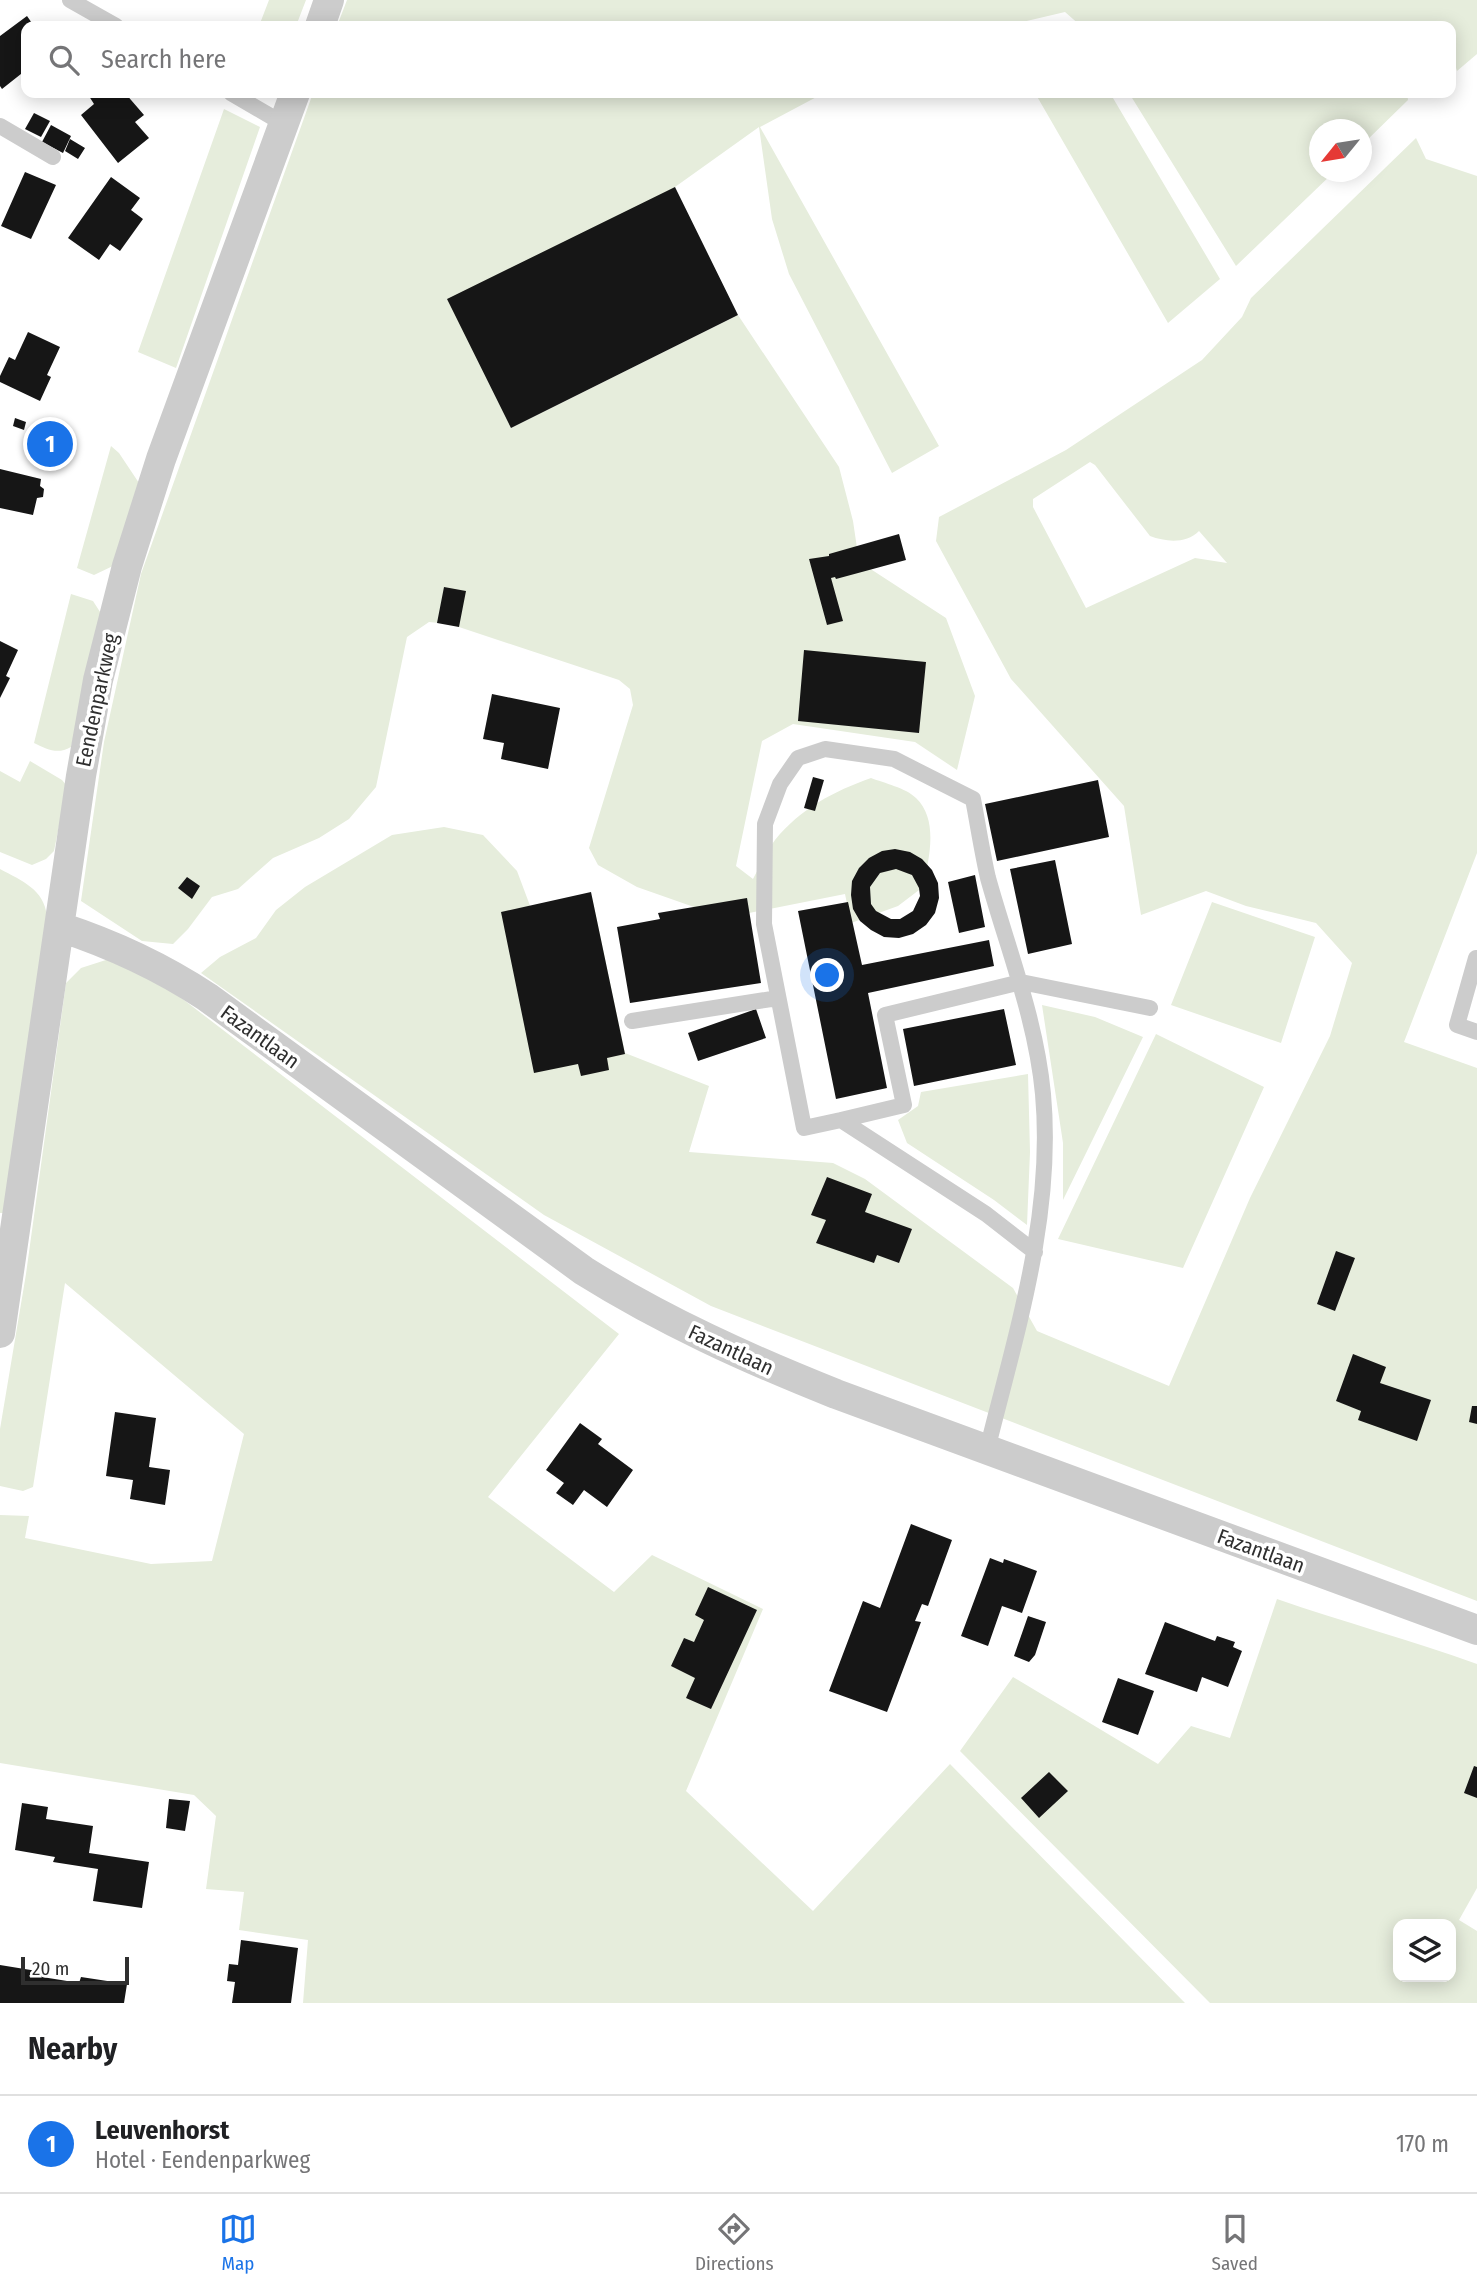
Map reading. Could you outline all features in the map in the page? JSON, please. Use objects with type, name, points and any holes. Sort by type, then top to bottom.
[{"type":"street","points":[[322,21],[329,0]]},
{"type":"street","name":"Eendenparkweg","points":[[0,1333],[81,776],[96,694],[127,566],[166,446],[293,98]]},
{"type":"street","name":"Fazantlaan","points":[[60,927],[130,953],[187,984],[536,1238],[626,1298],[751,1360],[1477,1630]]},
{"type":"lane","points":[[70,0],[107,21]]},
{"type":"lane","points":[[239,98],[284,124]]},
{"type":"lane","points":[[0,126],[53,157]]},
{"type":"lane","points":[[987,1450],[1035,1252],[1043,1196],[1045,1143],[1044,1106],[1037,1050],[1021,982],[988,876],[973,799],[894,759],[825,749],[798,758],[779,784],[765,824],[764,924],[804,1128],[904,1105],[885,1015],[1021,982],[1150,1008]]},
{"type":"lane","points":[[1476,958],[1457,1025],[1477,1032]]},
{"type":"lane","points":[[632,1021],[778,998]]},
{"type":"lane","points":[[841,1120],[986,1214],[1035,1252]]},
{"type":"green space","points":[[269,0],[306,0],[298,21],[261,21]]},
{"type":"green space","points":[[347,0],[1477,0],[1477,54],[1457,71],[1456,21],[1075,21],[1065,12],[1026,21],[339,21]]},
{"type":"green space","points":[[311,98],[815,98],[760,127],[939,446],[892,473],[789,274],[772,219],[759,127],[675,187],[511,428],[738,315],[839,467],[857,548],[869,568],[946,618],[975,696],[957,770],[915,742],[793,724],[762,741],[736,866],[753,879],[772,845],[795,819],[831,795],[871,778],[912,794],[928,817],[930,840],[923,887],[898,906],[851,923],[845,894],[749,913],[711,913],[637,887],[598,865],[589,848],[633,705],[630,689],[619,680],[450,624],[429,622],[407,637],[376,787],[349,819],[319,838],[273,858],[238,889],[212,897],[173,944],[142,941],[81,901],[104,742],[141,574]]},
{"type":"green space","points":[[1038,98],[1113,98],[1220,279],[1168,323]]},
{"type":"green space","points":[[1132,98],[1408,98],[1372,135],[1372,119],[1309,119],[1309,182],[1324,182],[1236,266]]},
{"type":"green space","points":[[224,109],[260,127],[176,368],[138,352]]},
{"type":"green space","points":[[1416,138],[1426,159],[1477,176],[1477,853],[1404,1042],[1477,1068],[1477,1601],[711,1306],[544,1215],[201,973],[220,957],[256,938],[276,910],[305,887],[392,835],[444,827],[483,835],[517,871],[532,911],[592,897],[625,1053],[709,1086],[689,1152],[833,1163],[865,1179],[1013,1288],[1037,1331],[1169,1386],[1250,1198],[1330,1036],[1352,963],[1316,923],[1246,906],[1206,891],[1141,915],[1124,806],[1011,679],[936,541],[939,517],[1066,450],[1202,360],[1242,317],[1251,298]],"holes":[[[1090,462],[1150,536],[1176,541],[1199,531],[1227,563],[1195,558],[1086,608],[1033,507],[1033,499]]]},
{"type":"green space","points":[[111,446],[119,453],[139,483],[115,565],[94,575],[77,568]]},
{"type":"green space","points":[[71,594],[93,601],[102,615],[71,747],[57,751],[34,743]]},
{"type":"green space","points":[[30,761],[62,780],[67,786],[54,851],[46,859],[32,865],[0,852],[0,771],[20,782]]},
{"type":"green space","points":[[0,869],[37,892],[47,916],[3,1213],[0,1213]]},
{"type":"green space","points":[[1212,902],[1315,937],[1281,1043],[1171,1005]]},
{"type":"green space","points":[[109,959],[154,977],[619,1334],[488,1497],[614,1592],[652,1555],[763,1609],[686,1791],[813,1911],[950,1764],[1185,2003],[303,2003],[308,1940],[239,1930],[244,1892],[206,1889],[216,1816],[194,1795],[0,1763],[0,1515],[29,1516],[25,1538],[151,1564],[212,1561],[244,1434],[65,1283],[33,1487],[23,1491],[0,1486],[0,1429],[26,1274],[66,983],[81,968]]},
{"type":"green space","points":[[1042,1005],[1095,1017],[1143,1037],[1063,1200],[1063,1143]]},
{"type":"green space","points":[[1156,1034],[1264,1087],[1183,1268],[1058,1239]]},
{"type":"green space","points":[[1028,1074],[1030,1152],[1027,1225],[907,1143],[898,1120],[918,1106],[921,1092]]},
{"type":"green space","points":[[1277,1599],[1477,1664],[1477,1888],[1459,1920],[1477,1931],[1477,2003],[1210,2003],[960,1751],[1013,1677],[1158,1764],[1191,1726],[1230,1738]]},
{"type":"building","points":[[27,16],[30,21],[21,21],[21,74],[2,89],[0,86],[0,36]]},
{"type":"building","points":[[90,98],[129,98],[144,115],[135,122],[149,138],[118,163],[81,115],[94,104]]},
{"type":"building","points":[[34,113],[50,121],[41,137],[25,129]]},
{"type":"building","points":[[51,125],[71,136],[63,153],[42,142]]},
{"type":"building","points":[[70,139],[85,148],[78,159],[65,151]]},
{"type":"building","points":[[25,172],[56,185],[31,239],[1,226]]},
{"type":"building","points":[[111,177],[140,198],[131,210],[143,219],[120,251],[110,244],[99,260],[68,238]]},
{"type":"building","points":[[675,187],[738,315],[511,428],[447,299]]},
{"type":"building","points":[[28,332],[60,347],[47,375],[51,377],[40,401],[0,382],[9,357],[15,360]]},
{"type":"building","points":[[15,418],[26,422],[24,430],[13,426]]},
{"type":"building","points":[[0,469],[41,479],[43,497],[37,498],[33,515],[0,508]]},
{"type":"building","points":[[899,534],[906,560],[836,579],[831,578],[843,621],[827,625],[809,559],[829,556]]},
{"type":"building","points":[[444,587],[466,591],[459,627],[437,623]]},
{"type":"building","points":[[0,641],[18,650],[6,676],[10,678],[0,698]]},
{"type":"building","points":[[804,650],[926,662],[919,733],[798,721]]},
{"type":"building","points":[[492,694],[560,708],[548,769],[501,759],[504,743],[483,739]]},
{"type":"building","points":[[813,777],[824,780],[815,811],[804,808]]},
{"type":"building","points":[[1098,780],[1109,837],[997,861],[985,804]]},
{"type":"building","points":[[895,849],[910,852],[922,859],[932,870],[938,883],[939,898],[935,913],[926,925],[913,934],[899,938],[884,937],[871,930],[860,921],[853,909],[852,881],[869,858],[882,851]],"holes":[[[896,869],[912,875],[920,896],[913,911],[900,919],[891,919],[876,911],[871,904],[870,887],[880,873]]]},
{"type":"building","points":[[1055,860],[1072,944],[1028,954],[1010,869]]},
{"type":"building","points":[[975,875],[985,927],[959,933],[948,882]]},
{"type":"building","points":[[187,877],[200,886],[192,899],[178,888]]},
{"type":"building","points":[[591,892],[625,1054],[607,1058],[609,1070],[581,1076],[578,1064],[534,1073],[501,912]]},
{"type":"building","points":[[747,898],[761,983],[630,1003],[617,927],[660,919],[658,913]]},
{"type":"building","points":[[848,902],[862,965],[989,940],[994,966],[868,993],[887,1088],[836,1099],[798,911]]},
{"type":"building","points":[[756,1009],[766,1038],[698,1061],[688,1033]]},
{"type":"building","points":[[1004,1009],[1016,1065],[914,1086],[903,1029]]},
{"type":"building","points":[[827,1177],[872,1194],[865,1212],[912,1229],[899,1263],[877,1255],[874,1263],[816,1243],[826,1220],[811,1215]]},
{"type":"building","points":[[1336,1251],[1355,1258],[1335,1311],[1317,1304]]},
{"type":"building","points":[[1353,1354],[1386,1367],[1380,1383],[1431,1400],[1417,1441],[1358,1420],[1361,1411],[1336,1401]]},
{"type":"building","points":[[1472,1406],[1477,1406],[1477,1424],[1469,1422]]},
{"type":"building","points":[[115,1412],[156,1418],[149,1467],[170,1470],[165,1505],[130,1499],[133,1480],[106,1476]]},
{"type":"building","points":[[580,1423],[602,1439],[598,1444],[633,1470],[607,1507],[584,1490],[573,1505],[556,1493],[564,1483],[546,1470]]},
{"type":"building","points":[[911,1524],[952,1540],[928,1606],[922,1604],[915,1621],[921,1622],[887,1712],[829,1691],[863,1601],[880,1608]]},
{"type":"building","points":[[990,1558],[1003,1563],[1004,1559],[1037,1571],[1022,1613],[1002,1606],[988,1646],[961,1636]]},
{"type":"building","points":[[708,1587],[757,1610],[711,1709],[686,1698],[695,1678],[671,1666],[684,1638],[694,1642],[704,1620],[695,1615]]},
{"type":"building","points":[[1028,1616],[1046,1622],[1035,1655],[1029,1662],[1014,1656]]},
{"type":"building","points":[[1165,1622],[1215,1641],[1217,1636],[1235,1642],[1233,1647],[1242,1651],[1228,1687],[1202,1677],[1197,1692],[1145,1674]]},
{"type":"building","points":[[1118,1678],[1154,1691],[1138,1735],[1102,1722]]},
{"type":"building","points":[[1474,1766],[1477,1767],[1477,1798],[1464,1793]]},
{"type":"building","points":[[1049,1772],[1068,1791],[1039,1818],[1021,1798]]},
{"type":"building","points":[[169,1799],[190,1801],[185,1831],[166,1828]]},
{"type":"building","points":[[22,1803],[48,1807],[46,1819],[93,1826],[89,1853],[149,1862],[142,1908],[93,1901],[98,1869],[53,1862],[55,1857],[15,1850]]},
{"type":"building","points":[[241,1940],[298,1948],[291,2003],[232,2003],[235,1982],[227,1981],[229,1964],[238,1965]]},
{"type":"building","points":[[0,1965],[43,1972],[42,1977],[79,1983],[81,1977],[127,1984],[124,2003],[0,2003]]},
{"type":"place","name":"Leuvenhorst","points":[[50,444]]}]
